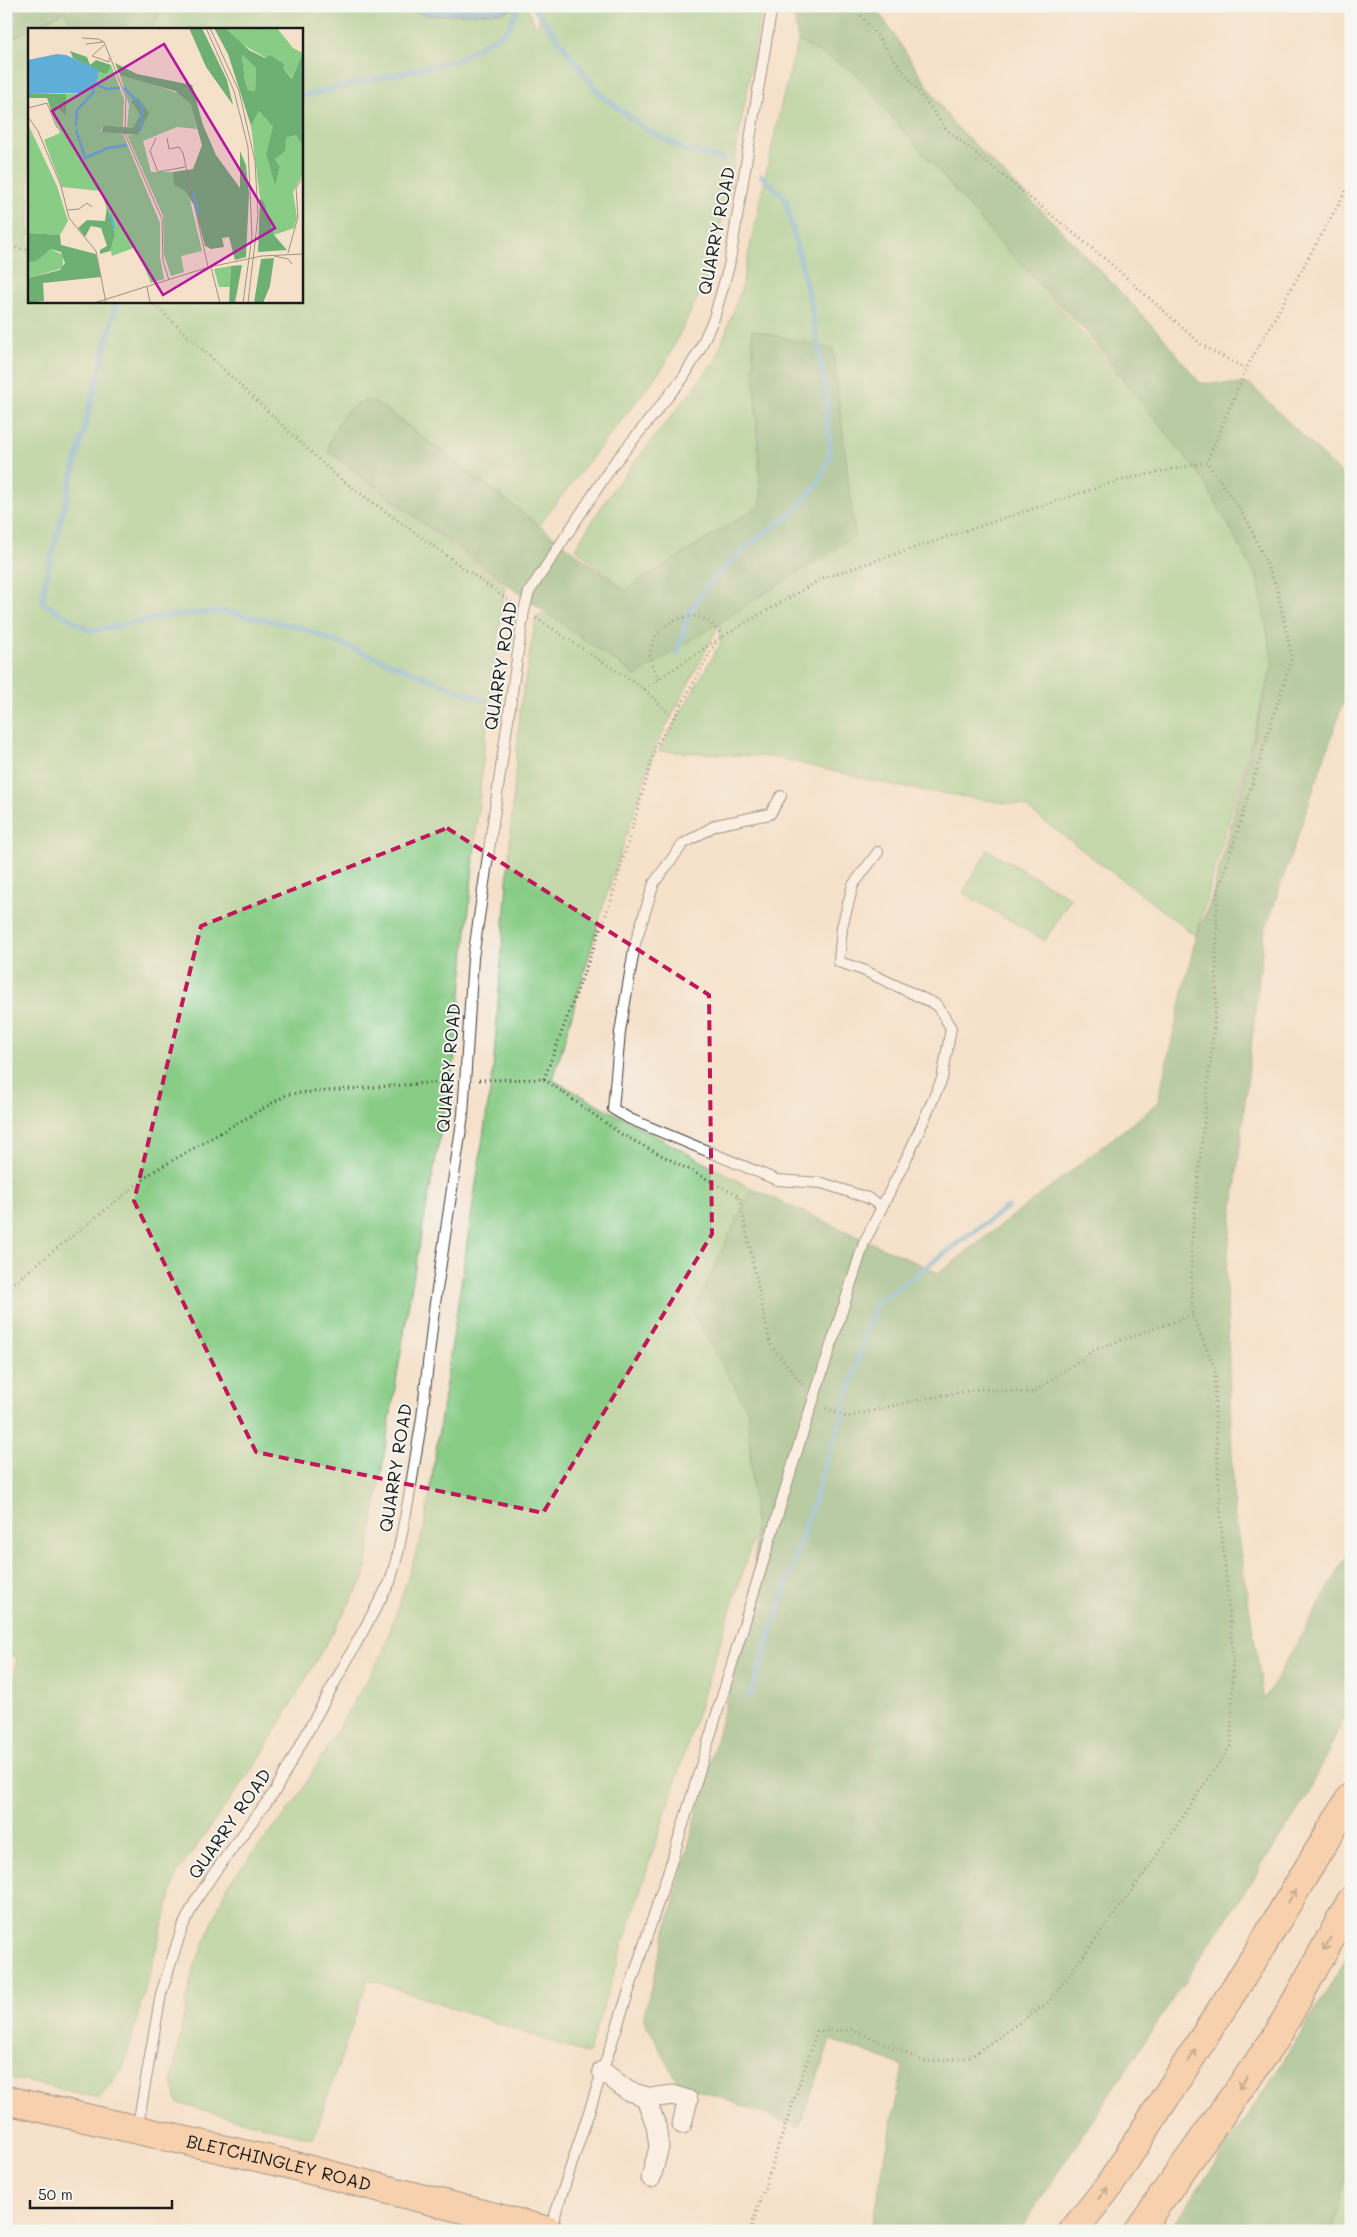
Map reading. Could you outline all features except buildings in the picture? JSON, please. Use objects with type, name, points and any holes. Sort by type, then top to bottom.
[{"type":"main road","points":[[1073,2231],[1109,2186],[1258,1952],[1351,1797]]},
{"type":"main road","points":[[1138,2231],[1277,2036],[1351,1901]]},
{"type":"main road","name":"BLETCHINGLEY ROAD","points":[[6,2100],[283,2163],[549,2231]]},
{"type":"street","points":[[602,2071],[628,2091],[650,2098],[673,2095],[688,2100],[682,2124]]},
{"type":"street","points":[[645,2096],[656,2125],[659,2147],[651,2178]]},
{"type":"lane","name":"QUARRY ROAD","points":[[136,2131],[162,1994],[182,1928],[196,1900],[275,1791],[304,1743],[390,1582],[409,1497],[422,1418],[466,1080],[473,958],[524,611],[529,592],[612,466],[682,378],[699,352],[714,318],[722,297],[731,258],[772,6]]},
{"type":"lane","points":[[781,796],[770,814],[716,825],[683,844],[654,883],[635,944],[620,1032],[613,1109],[630,1119],[777,1180],[822,1184],[868,1198],[882,1206]]},
{"type":"lane","points":[[549,2231],[675,1851],[812,1402],[864,1243],[942,1079],[951,1028],[938,1005],[863,970],[839,962],[842,927],[853,885],[878,852]]},
{"type":"path","points":[[858,6],[862,16],[947,130],[1110,263],[1203,346],[1246,369]]},
{"type":"path","points":[[1208,462],[1246,369],[1351,182]]},
{"type":"path","points":[[6,246],[28,250]]},
{"type":"path","points":[[152,302],[335,475],[524,611],[644,689],[674,718]]},
{"type":"path","points":[[644,689],[718,639],[824,578],[1117,481],[1208,462]]},
{"type":"path","points":[[750,2231],[817,2031],[853,2030],[926,2062],[970,2057],[1049,2002],[1147,1870],[1231,1745],[1233,1655],[1220,1497],[1215,1414],[1215,1368],[1192,1315],[1191,1249],[1216,1005],[1216,895],[1292,658],[1277,588],[1248,522],[1208,462]]},
{"type":"path","points":[[659,679],[651,660],[654,638],[668,623],[688,616],[708,621],[723,636]]},
{"type":"path","points":[[544,1080],[610,901],[656,746],[674,718],[718,639]]},
{"type":"path","points":[[6,1289],[154,1171],[288,1094],[466,1080],[544,1080],[621,1134],[739,1196],[770,1344],[801,1382],[812,1402],[847,1417],[921,1399],[980,1389],[1033,1394],[1094,1350],[1192,1315]]},
{"type":"highlighted area","points":[[447,828],[709,995],[712,1234],[543,1513],[256,1452],[134,1201],[201,926]]},
{"type":"green space","points":[[6,6],[164,6],[152,28],[73,28],[65,11],[33,28],[28,28],[28,30],[6,42]]},
{"type":"green space","points":[[164,6],[396,6],[430,16],[502,12],[526,6],[537,29],[543,6],[762,6],[728,197],[704,284],[664,366],[539,525],[383,407],[328,443],[329,452],[505,586],[485,739],[455,1057],[412,1284],[364,1578],[260,1758],[177,1873],[123,2069],[100,2098],[6,2077],[6,1732],[17,1657],[6,1655],[6,986],[9,972],[6,969],[6,42],[28,31],[28,302],[302,302],[302,28],[152,28]]},
{"type":"green space","points":[[792,6],[875,6],[951,121],[1067,236],[1163,337],[1200,383],[1250,384],[1351,483],[1351,680],[1264,934],[1226,1270],[1234,1511],[1264,1700],[1351,1549],[1351,1702],[1307,1797],[1019,2231],[868,2231],[872,2223],[903,2066],[831,2040],[799,2127],[678,2082],[643,2018],[754,1596],[755,1533],[748,1411],[693,1313],[751,1188],[939,1273],[1157,1104],[1196,936],[1210,903],[1273,664],[1258,579],[1203,479],[1086,332],[1002,245],[852,70],[798,41]]},
{"type":"green space","points":[[66,11],[73,28],[33,28]]},
{"type":"green space","points":[[798,41],[852,70],[1144,404],[1203,479],[1258,579],[1273,664],[1196,936],[1024,806],[896,786],[773,757],[659,751],[720,644],[720,623],[656,746],[605,900],[553,1080],[751,1188],[748,1411],[755,1533],[588,2054],[368,1979],[313,2139],[177,2103],[172,2080],[192,1973],[228,1884],[295,1802],[383,1652],[424,1529],[493,1071],[520,708],[536,618],[546,612],[636,676],[854,523],[752,330],[761,505],[625,590],[575,548],[614,488],[715,361],[740,293],[781,105]]},
{"type":"green space","points":[[752,330],[833,349],[855,536],[636,676],[498,578],[329,452],[334,431],[348,411],[359,402],[375,402],[625,590],[761,505]]},
{"type":"green space","points":[[988,850],[1071,898],[1045,941],[963,893]]},
{"type":"green space","points":[[1351,1951],[1351,2154],[1332,2231],[1168,2231],[1263,2093]]},
{"type":"green space","points":[[1351,2154],[1351,2231],[1332,2231]]},
{"type":"water","points":[[396,6],[520,6],[502,12],[430,16]]},
{"type":"waterway","points":[[302,96],[457,60],[506,31],[517,11],[516,6]]},
{"type":"waterway","points":[[533,6],[600,94],[645,129],[685,150],[724,160]]},
{"type":"waterway","points":[[677,654],[688,616],[703,590],[752,542],[793,513],[819,482],[830,454],[826,396],[811,304],[785,198],[762,176]]},
{"type":"waterway","points":[[117,302],[46,578],[42,602],[90,631],[167,616],[224,611],[299,627],[483,700]]},
{"type":"waterway","points":[[750,1697],[845,1405],[874,1305],[1007,1207]]}]
